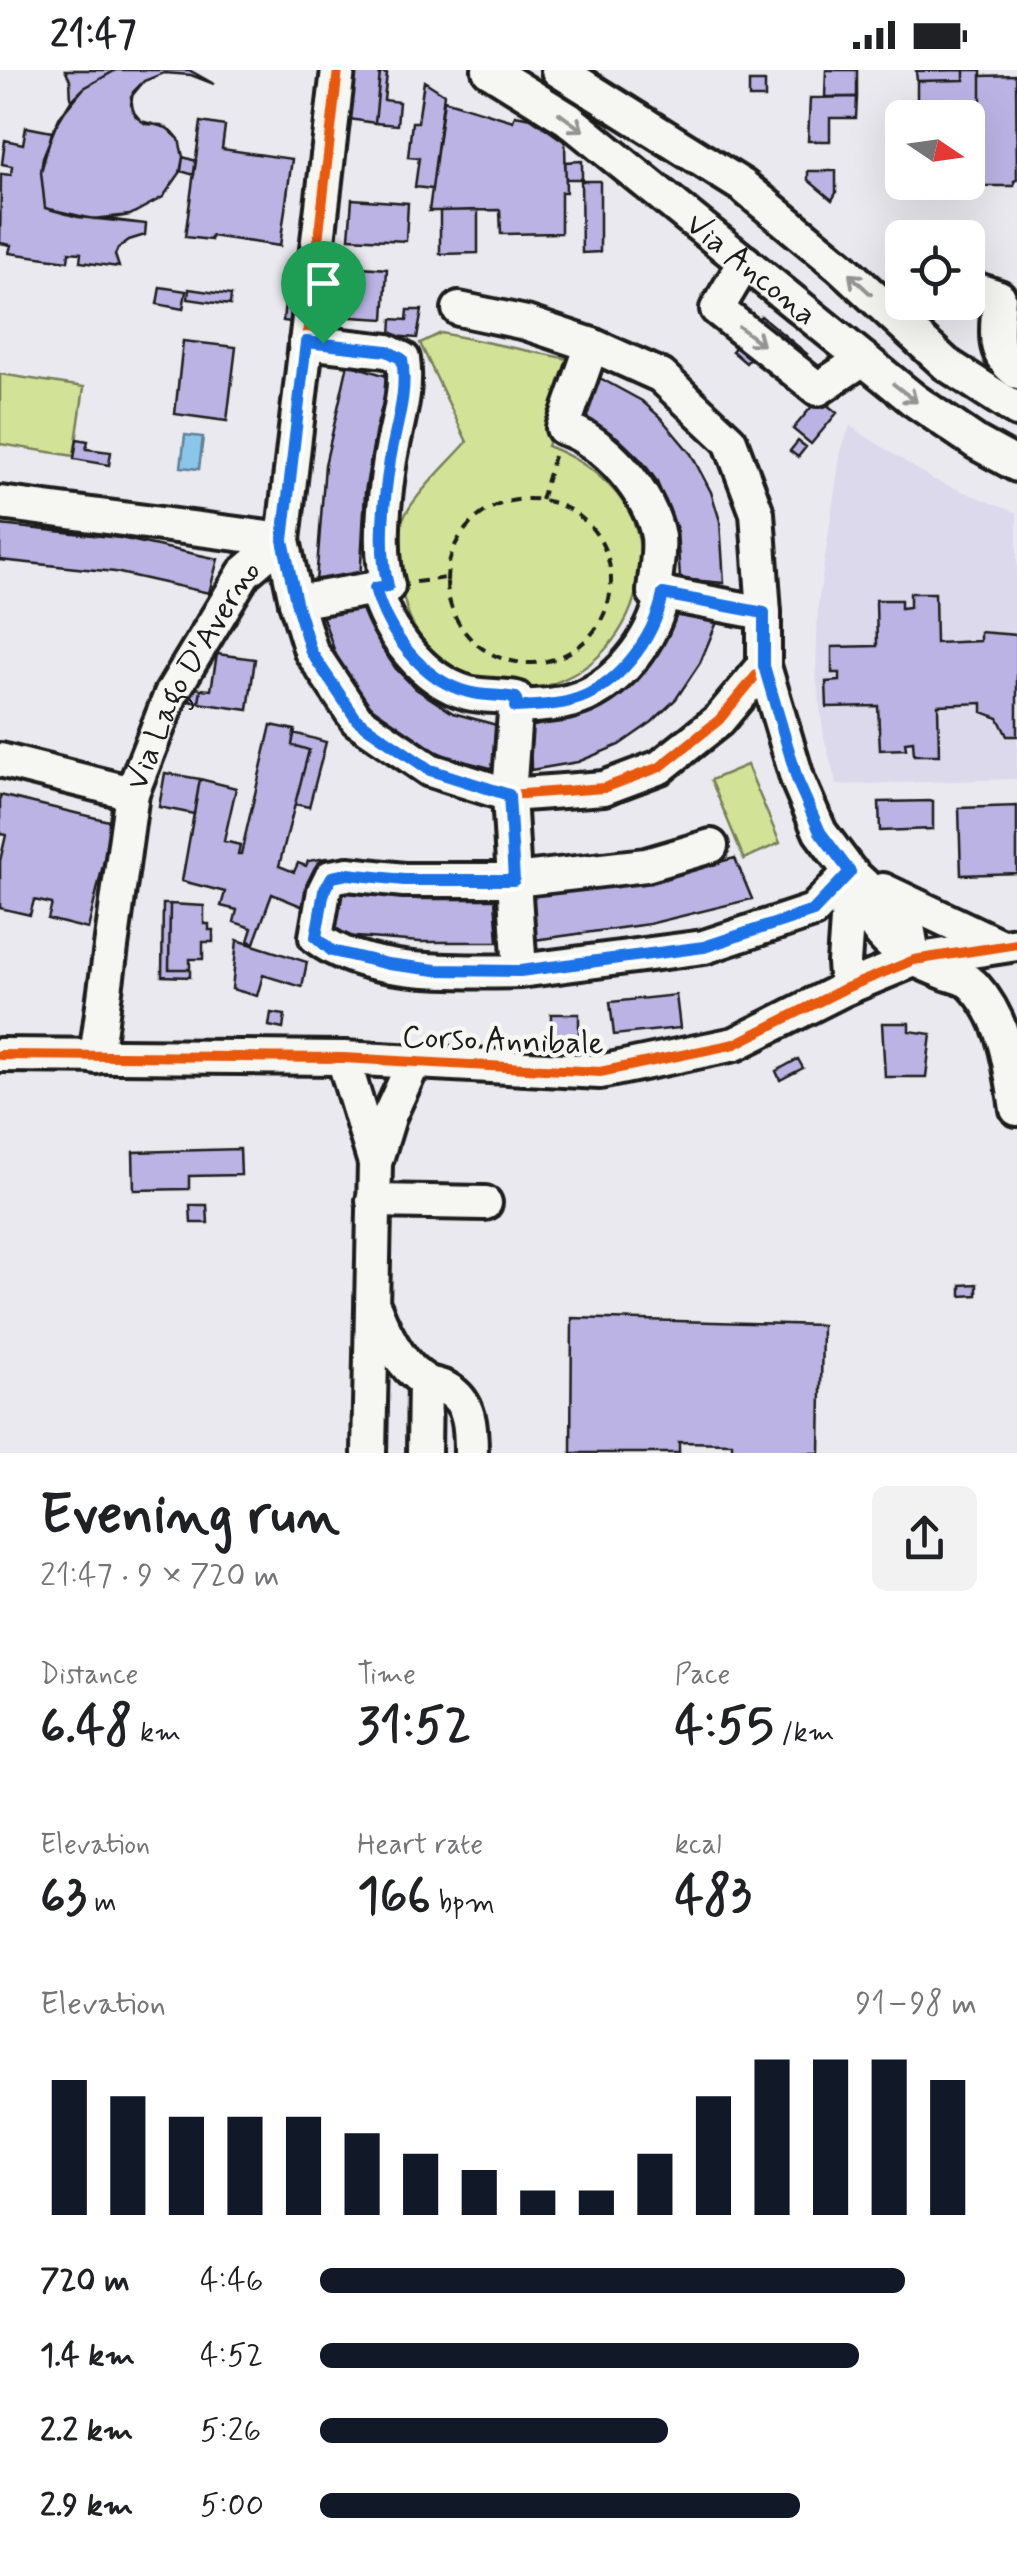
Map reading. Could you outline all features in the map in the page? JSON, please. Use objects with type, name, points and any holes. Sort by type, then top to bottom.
[{"type":"street","name":"Via Lago D'Averno","points":[[96,1057],[132,793],[171,694],[244,573],[283,540],[338,70]]},
{"type":"street","name":"Via Ancona","points":[[489,70],[568,118],[930,411],[1017,465]]},
{"type":"street","points":[[558,70],[743,186],[840,266],[946,364],[1017,410]]},
{"type":"street","points":[[745,262],[717,309],[818,389],[863,359]]},
{"type":"street","points":[[985,290],[999,297],[997,351],[1017,372]]},
{"type":"street","name":"Corso Annibale","points":[[459,310],[526,323],[661,376],[730,441],[757,513],[764,666],[798,782],[820,832],[850,872],[909,932],[914,960]]},
{"type":"street","points":[[306,342],[387,351],[402,359],[406,384],[390,463],[378,601],[404,647],[434,678],[469,693],[516,702],[571,701],[604,685],[640,649],[660,608],[658,536],[648,506],[628,474],[574,431],[563,428],[592,346]]},
{"type":"street","points":[[0,503],[283,540],[311,652],[357,720],[430,770],[509,795],[604,788],[660,767],[718,720],[764,666]]},
{"type":"street","points":[[296,602],[381,587]]},
{"type":"street","points":[[658,593],[764,613]]},
{"type":"street","points":[[516,702],[509,795],[520,971]]},
{"type":"street","points":[[0,760],[132,793]]},
{"type":"street","points":[[711,846],[646,865],[514,880],[404,880],[348,874],[332,877],[324,891],[316,937],[332,951],[388,964],[436,970],[520,971],[704,947],[813,911],[850,872]]},
{"type":"street","points":[[846,988],[844,945],[850,872]]},
{"type":"street","name":"Corso Annibale","points":[[850,872],[934,916],[1009,945]]},
{"type":"street","name":"Corso Annibale","points":[[8,1052],[96,1057],[343,1058],[600,1072],[735,1044],[846,988],[914,960],[1009,945]]},
{"type":"street","points":[[914,960],[972,983],[1005,1036],[1017,1109]]},
{"type":"street","points":[[343,1058],[375,1163]]},
{"type":"street","points":[[368,1453],[375,1163],[390,1114],[414,1062]]},
{"type":"street","points":[[373,1201],[485,1203]]},
{"type":"street","points":[[371,1298],[401,1358],[424,1381],[448,1389],[464,1403],[470,1420],[472,1453]]},
{"type":"street","points":[[424,1381],[424,1453]]},
{"type":"path","points":[[541,500],[563,428]]},
{"type":"path","points":[[513,500],[541,500],[564,506],[584,520],[600,539],[609,562],[611,587],[605,613],[591,635],[571,653],[546,662],[520,664],[496,658],[467,635],[449,603],[446,578],[452,551],[466,527],[488,510],[513,500]]},
{"type":"shaded area","points":[[850,426],[932,479],[1017,513],[1017,779],[837,785],[824,738],[816,675],[818,604],[841,450]]},
{"type":"green space","points":[[441,333],[578,361],[547,446],[581,463],[610,487],[632,518],[638,536],[639,577],[635,597],[617,634],[590,664],[534,691],[515,691],[479,681],[445,661],[411,621],[398,578],[394,547],[402,520],[418,496],[467,442],[420,343]]},
{"type":"green space","points":[[0,374],[84,387],[74,456],[0,444]]},
{"type":"green space","points":[[747,765],[780,843],[744,859],[711,780]]},
{"type":"water","points":[[185,435],[203,437],[199,469],[181,467]]},
{"type":"building","points":[[65,70],[116,70],[84,88],[71,101],[70,80]]},
{"type":"building","points":[[65,70],[189,70],[214,84],[191,75],[164,73],[144,81],[133,92],[131,104],[136,117],[173,132],[183,157],[180,173],[163,197],[130,215],[106,219],[146,224],[145,235],[118,248],[115,255],[119,267],[80,262],[81,253],[69,252],[68,261],[9,253],[11,245],[0,243],[1,174],[11,175],[12,166],[2,164],[5,140],[23,144],[26,127],[52,132],[71,101],[70,80]]},
{"type":"building","points":[[116,70],[189,70],[214,84],[191,75],[164,73],[144,81],[131,97],[133,111],[141,121],[167,128],[179,139],[183,157],[180,173],[163,197],[130,215],[93,219],[45,208],[43,157],[59,118],[84,88]]},
{"type":"building","points":[[350,70],[380,73],[375,123],[343,118]]},
{"type":"building","points":[[826,70],[857,70],[857,97],[825,97]]},
{"type":"building","points":[[964,70],[981,70],[981,100],[917,100],[917,81],[964,80]]},
{"type":"building","points":[[964,70],[964,80],[917,81],[916,71]]},
{"type":"building","points":[[380,73],[387,74],[384,100],[399,102],[397,125],[375,123]]},
{"type":"building","points":[[1016,75],[1014,186],[985,186],[985,100],[981,100],[981,76]]},
{"type":"building","points":[[424,81],[444,94],[432,189],[415,187],[419,158],[408,157],[412,122],[418,122]]},
{"type":"building","points":[[749,82],[765,82],[765,98],[749,98]]},
{"type":"building","points":[[857,97],[856,118],[830,118],[830,141],[808,141],[810,98]]},
{"type":"building","points":[[444,100],[513,121],[515,115],[531,118],[565,142],[566,192],[561,192],[561,233],[501,234],[500,210],[429,211]]},
{"type":"building","points":[[201,122],[225,126],[222,149],[292,159],[280,246],[211,236],[211,240],[185,237]]},
{"type":"building","points":[[26,127],[52,132],[41,172],[45,208],[78,217],[146,224],[145,235],[118,248],[115,255],[119,267],[80,262],[81,253],[69,252],[68,261],[9,253],[11,245],[0,243],[1,174],[11,175],[12,166],[2,164],[5,140],[23,144]]},
{"type":"building","points":[[183,157],[196,161],[194,175],[181,171]]},
{"type":"building","points":[[582,161],[582,179],[566,179],[565,162]]},
{"type":"building","points":[[808,171],[836,171],[836,193],[832,200],[808,180]]},
{"type":"building","points":[[581,181],[600,181],[600,252],[582,253]]},
{"type":"building","points":[[352,199],[408,203],[406,241],[349,238]]},
{"type":"building","points":[[478,210],[478,253],[440,254],[440,211]]},
{"type":"building","points":[[348,266],[387,269],[384,319],[352,317],[353,292],[346,291]]},
{"type":"building","points":[[160,287],[186,291],[183,309],[157,304]]},
{"type":"building","points":[[189,289],[231,295],[230,305],[188,299]]},
{"type":"building","points":[[285,302],[300,304],[298,323],[283,321]]},
{"type":"building","points":[[408,310],[422,310],[417,338],[391,336],[392,319],[407,320]]},
{"type":"building","points":[[761,316],[807,354],[784,381],[753,355],[746,363],[732,351]]},
{"type":"building","points":[[183,341],[236,347],[227,421],[175,414]]},
{"type":"building","points":[[348,364],[390,377],[365,492],[360,582],[316,582],[325,465]]},
{"type":"building","points":[[598,377],[642,401],[691,454],[711,492],[720,521],[724,583],[680,579],[677,529],[656,480],[617,437],[580,417]]},
{"type":"building","points":[[819,398],[837,413],[811,444],[793,429]]},
{"type":"building","points":[[77,439],[88,441],[86,449],[111,452],[109,465],[74,459]]},
{"type":"building","points":[[798,441],[806,447],[798,457],[790,451]]},
{"type":"building","points":[[0,525],[120,538],[218,559],[209,593],[115,572],[0,560]]},
{"type":"building","points":[[910,593],[935,593],[936,643],[980,641],[980,632],[1017,635],[1017,736],[1007,736],[998,718],[982,712],[982,703],[938,705],[939,755],[914,755],[913,741],[905,742],[906,749],[880,750],[878,706],[827,707],[826,682],[840,681],[840,673],[832,673],[832,647],[877,646],[876,600],[901,600],[901,608],[910,607]]},
{"type":"building","points":[[363,603],[381,647],[416,689],[453,713],[500,726],[495,769],[450,758],[418,743],[382,718],[361,695],[338,661],[321,612]]},
{"type":"building","points":[[675,610],[717,622],[700,663],[676,699],[619,745],[578,762],[531,770],[530,727],[584,714],[602,705],[653,657]]},
{"type":"building","points":[[217,654],[255,659],[248,710],[199,703],[201,689],[211,690]]},
{"type":"building","points":[[190,687],[201,689],[199,703],[184,700]]},
{"type":"building","points":[[271,725],[295,730],[292,745],[309,750],[279,866],[294,872],[298,863],[306,866],[308,861],[326,858],[311,910],[272,894],[254,943],[248,941],[252,928],[234,922],[237,910],[221,906],[225,892],[182,881],[200,779],[236,788],[224,841],[240,845],[241,854]]},
{"type":"building","points":[[294,733],[326,742],[309,807],[295,804],[309,750],[292,745]]},
{"type":"building","points":[[165,773],[200,779],[194,814],[159,807]]},
{"type":"building","points":[[0,795],[113,822],[88,929],[48,919],[52,904],[34,900],[30,915],[0,908],[0,861],[6,835],[0,834]]},
{"type":"building","points":[[933,801],[933,829],[880,831],[879,802]]},
{"type":"building","points":[[1017,806],[1017,873],[961,875],[959,808]]},
{"type":"building","points":[[735,858],[752,899],[649,924],[534,940],[533,896],[636,883]]},
{"type":"building","points":[[337,892],[418,899],[495,899],[498,942],[420,942],[331,935]]},
{"type":"building","points":[[163,904],[170,904],[169,969],[190,969],[190,977],[162,976]]},
{"type":"building","points":[[170,904],[204,906],[204,924],[213,930],[213,942],[203,942],[203,959],[190,959],[190,969],[169,969]]},
{"type":"building","points":[[237,940],[307,962],[302,987],[263,975],[257,996],[232,989]]},
{"type":"building","points":[[676,995],[680,1028],[614,1035],[610,1002]]},
{"type":"building","points":[[271,1013],[285,1015],[283,1029],[269,1026]]},
{"type":"building","points":[[551,1014],[579,1014],[579,1048],[551,1048]]},
{"type":"building","points":[[882,1023],[909,1023],[909,1031],[931,1034],[926,1077],[885,1077]]},
{"type":"building","points":[[798,1059],[803,1068],[780,1080],[776,1071]]},
{"type":"building","points":[[240,1149],[241,1175],[189,1176],[189,1189],[134,1190],[133,1152]]},
{"type":"building","points":[[190,1205],[207,1205],[208,1223],[191,1223]]},
{"type":"building","points":[[977,1284],[977,1295],[961,1296],[961,1285]]},
{"type":"building","points":[[572,1318],[822,1325],[820,1453],[732,1453],[732,1443],[679,1442],[679,1453],[571,1453]]},
{"type":"cycle path","points":[[338,70],[283,540],[311,651],[357,720],[430,770],[509,795],[604,788],[660,767],[719,720],[764,666]]},
{"type":"cycle path","points":[[0,1055],[343,1058],[600,1072],[735,1044],[846,988],[914,960],[1017,944]]},
{"type":"route","points":[[306,342],[323,343],[387,351],[402,359],[406,384],[390,463],[384,524],[388,586],[375,588],[378,601],[404,647],[434,678],[469,693],[516,698],[515,707],[571,701],[604,685],[640,649],[663,594],[764,613],[764,666],[798,782],[820,832],[850,872],[813,911],[704,947],[520,971],[436,970],[388,964],[332,951],[316,937],[324,891],[332,877],[348,874],[404,880],[514,880],[509,795],[430,770],[357,720],[311,652],[283,540],[306,342]]}]
